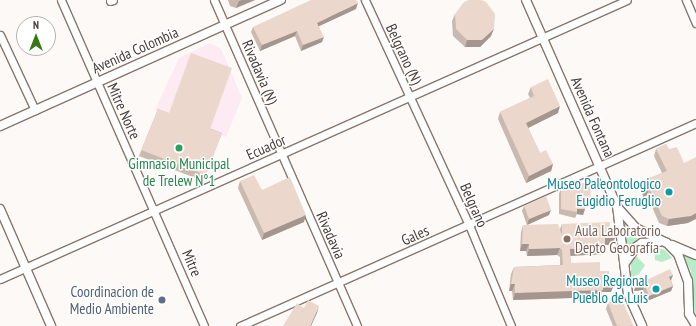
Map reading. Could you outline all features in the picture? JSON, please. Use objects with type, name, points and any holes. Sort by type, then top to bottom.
[{"type":"street","name":"Mitre Norte","points":[[61,0],[155,211]]},
{"type":"street","name":"Rivadavia (N)","points":[[214,0],[281,155]]},
{"type":"street","name":"Avenida Colombia","points":[[0,126],[281,0]]},
{"type":"street","name":"Belgrano (N)","points":[[365,0],[410,97]]},
{"type":"street","name":"Avenida Fontana","points":[[526,0],[617,206],[628,294],[641,325]]},
{"type":"street","name":"Ecuador","points":[[0,279],[544,39],[613,3],[627,0]]},
{"type":"street","points":[[686,0],[696,23]]},
{"type":"street","points":[[0,35],[35,110]]},
{"type":"street","name":"Belgrano","points":[[410,97],[469,225],[511,326]]},
{"type":"street","name":"Gales","points":[[240,326],[696,123]]},
{"type":"street","name":"Rivadavia","points":[[281,155],[357,326]]},
{"type":"street","name":"Avenida Fontana","points":[[617,206],[636,228],[667,243],[678,254],[685,270],[687,307],[696,326]]},
{"type":"street","points":[[0,209],[51,326]]},
{"type":"street","name":"Mitre","points":[[155,211],[204,326]]},
{"type":"street","points":[[624,264],[631,251],[642,243],[667,243],[696,255]]},
{"type":"shaded area","points":[[210,43],[221,49],[242,98],[226,137],[155,110],[179,58]]},
{"type":"green space","points":[[624,222],[638,239],[627,249],[626,248]]},
{"type":"green space","points":[[654,247],[665,250],[672,258],[662,262],[655,260]]},
{"type":"green space","points":[[681,253],[696,258],[696,314],[692,306],[691,271]]},
{"type":"green space","points":[[635,255],[645,265],[639,274],[631,278],[631,263]]},
{"type":"building","points":[[311,0],[356,0],[358,3],[317,23],[324,37],[303,45],[297,31],[262,45],[253,27]]},
{"type":"building","points":[[469,0],[481,0],[486,2],[495,14],[494,29],[482,40],[467,40],[456,29],[455,14],[464,2]]},
{"type":"building","points":[[191,53],[232,68],[210,129],[222,133],[206,175],[141,150],[158,109],[169,113]]},
{"type":"building","points":[[548,79],[560,106],[526,123],[540,153],[546,150],[553,164],[529,176],[500,112],[534,96],[531,87]]},
{"type":"building","name":"Museo Paleontologico Eugidio Feruglio","points":[[666,144],[669,149],[677,147],[684,163],[696,157],[696,213],[691,216],[669,219],[662,216],[649,188],[645,190],[643,181],[667,171],[656,149]]},
{"type":"building","points":[[254,175],[262,190],[290,177],[306,215],[264,233],[240,181]]},
{"type":"building","points":[[573,181],[590,184],[591,200],[585,201],[585,209],[577,209],[577,212],[561,209],[561,188],[573,187]]},
{"type":"building","points":[[546,196],[551,210],[529,219],[524,206]]},
{"type":"building","points":[[610,222],[610,227],[614,227],[615,238],[605,238],[605,247],[570,249],[571,263],[600,262],[600,271],[609,271],[609,277],[613,277],[614,285],[603,285],[603,290],[515,293],[515,284],[511,284],[514,267],[563,265],[562,250],[560,248],[529,249],[529,244],[522,244],[523,225],[558,224],[562,235],[562,224]]},
{"type":"building","points":[[670,269],[673,275],[669,277],[673,286],[649,296],[645,285],[636,285]]},
{"type":"building","points":[[621,297],[633,325],[617,326],[608,303]]},
{"type":"building","points":[[308,300],[319,306],[310,326],[283,326],[297,303],[304,308]]},
{"type":"place","name":"Gimnasio Municipal de Trelew N°1","points":[[179,148]]},
{"type":"place","name":"Museo Paleontologico Eugidio Feruglio","points":[[669,192]]},
{"type":"place","name":"Aula Laboratorio Depto Geografía","points":[[567,239]]},
{"type":"place","name":"Museo Regional Pueblo de Luis","points":[[656,289]]},
{"type":"place","name":"Coordinacion de Medio Ambiente","points":[[162,300]]}]
